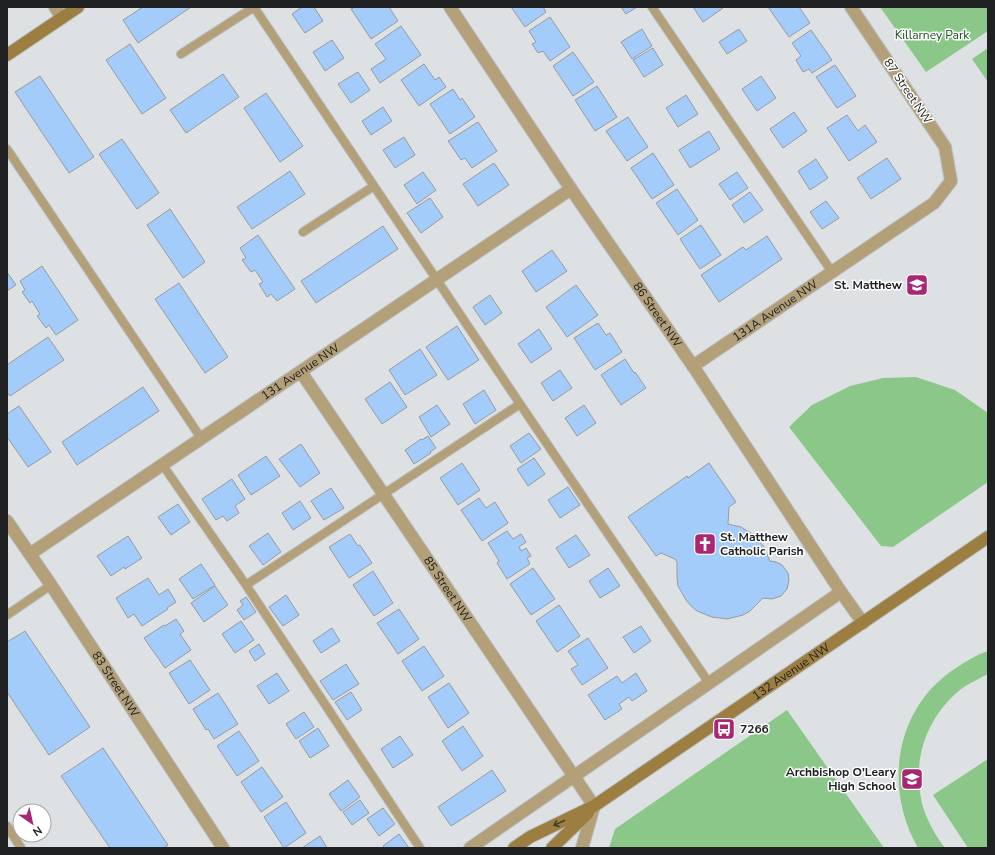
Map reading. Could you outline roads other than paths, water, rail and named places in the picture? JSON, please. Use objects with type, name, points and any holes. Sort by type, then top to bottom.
[{"type":"street","points":[[54,7],[62,18]]},
{"type":"street","points":[[7,54],[78,7]]},
{"type":"street","name":"86 Street NW","points":[[450,7],[571,189],[693,366],[841,592],[863,623]]},
{"type":"street","name":"87 Street NW","points":[[851,7],[945,147],[951,181]]},
{"type":"street","name":"131A Avenue NW","points":[[693,366],[934,203],[951,181]]},
{"type":"street","name":"131 Avenue NW","points":[[30,554],[571,189]]},
{"type":"street","name":"85 Street NW","points":[[301,372],[594,806]]},
{"type":"street","name":"83 Street NW","points":[[7,521],[51,585],[223,848]]},
{"type":"street","name":"132 Avenue NW","points":[[514,848],[530,837],[594,806],[988,537]]},
{"type":"street","points":[[470,848],[841,592]]},
{"type":"street","points":[[582,848],[594,806]]},
{"type":"street","name":"132 Avenue NW","points":[[552,848],[594,806]]},
{"type":"lane","points":[[181,54],[254,7],[436,280],[709,683]]},
{"type":"lane","points":[[652,7],[832,272]]},
{"type":"lane","points":[[7,149],[201,438]]},
{"type":"lane","points":[[303,232],[374,186]]},
{"type":"lane","points":[[246,585],[520,404]]},
{"type":"lane","points":[[162,464],[246,585],[420,848]]},
{"type":"lane","points":[[7,615],[51,585]]},
{"type":"lane","points":[[7,826],[22,848]]},
{"type":"place","name":"St. Matthew","points":[[917,285]]},
{"type":"place","name":"St. Matthew Catholic Parish","points":[[705,544]]},
{"type":"place","name":"7266","points":[[724,729]]},
{"type":"place","name":"Archbishop O'Leary High School","points":[[912,779]]},
{"type":"park label","name":"Killarney Park","points":[[932,35]]}]
